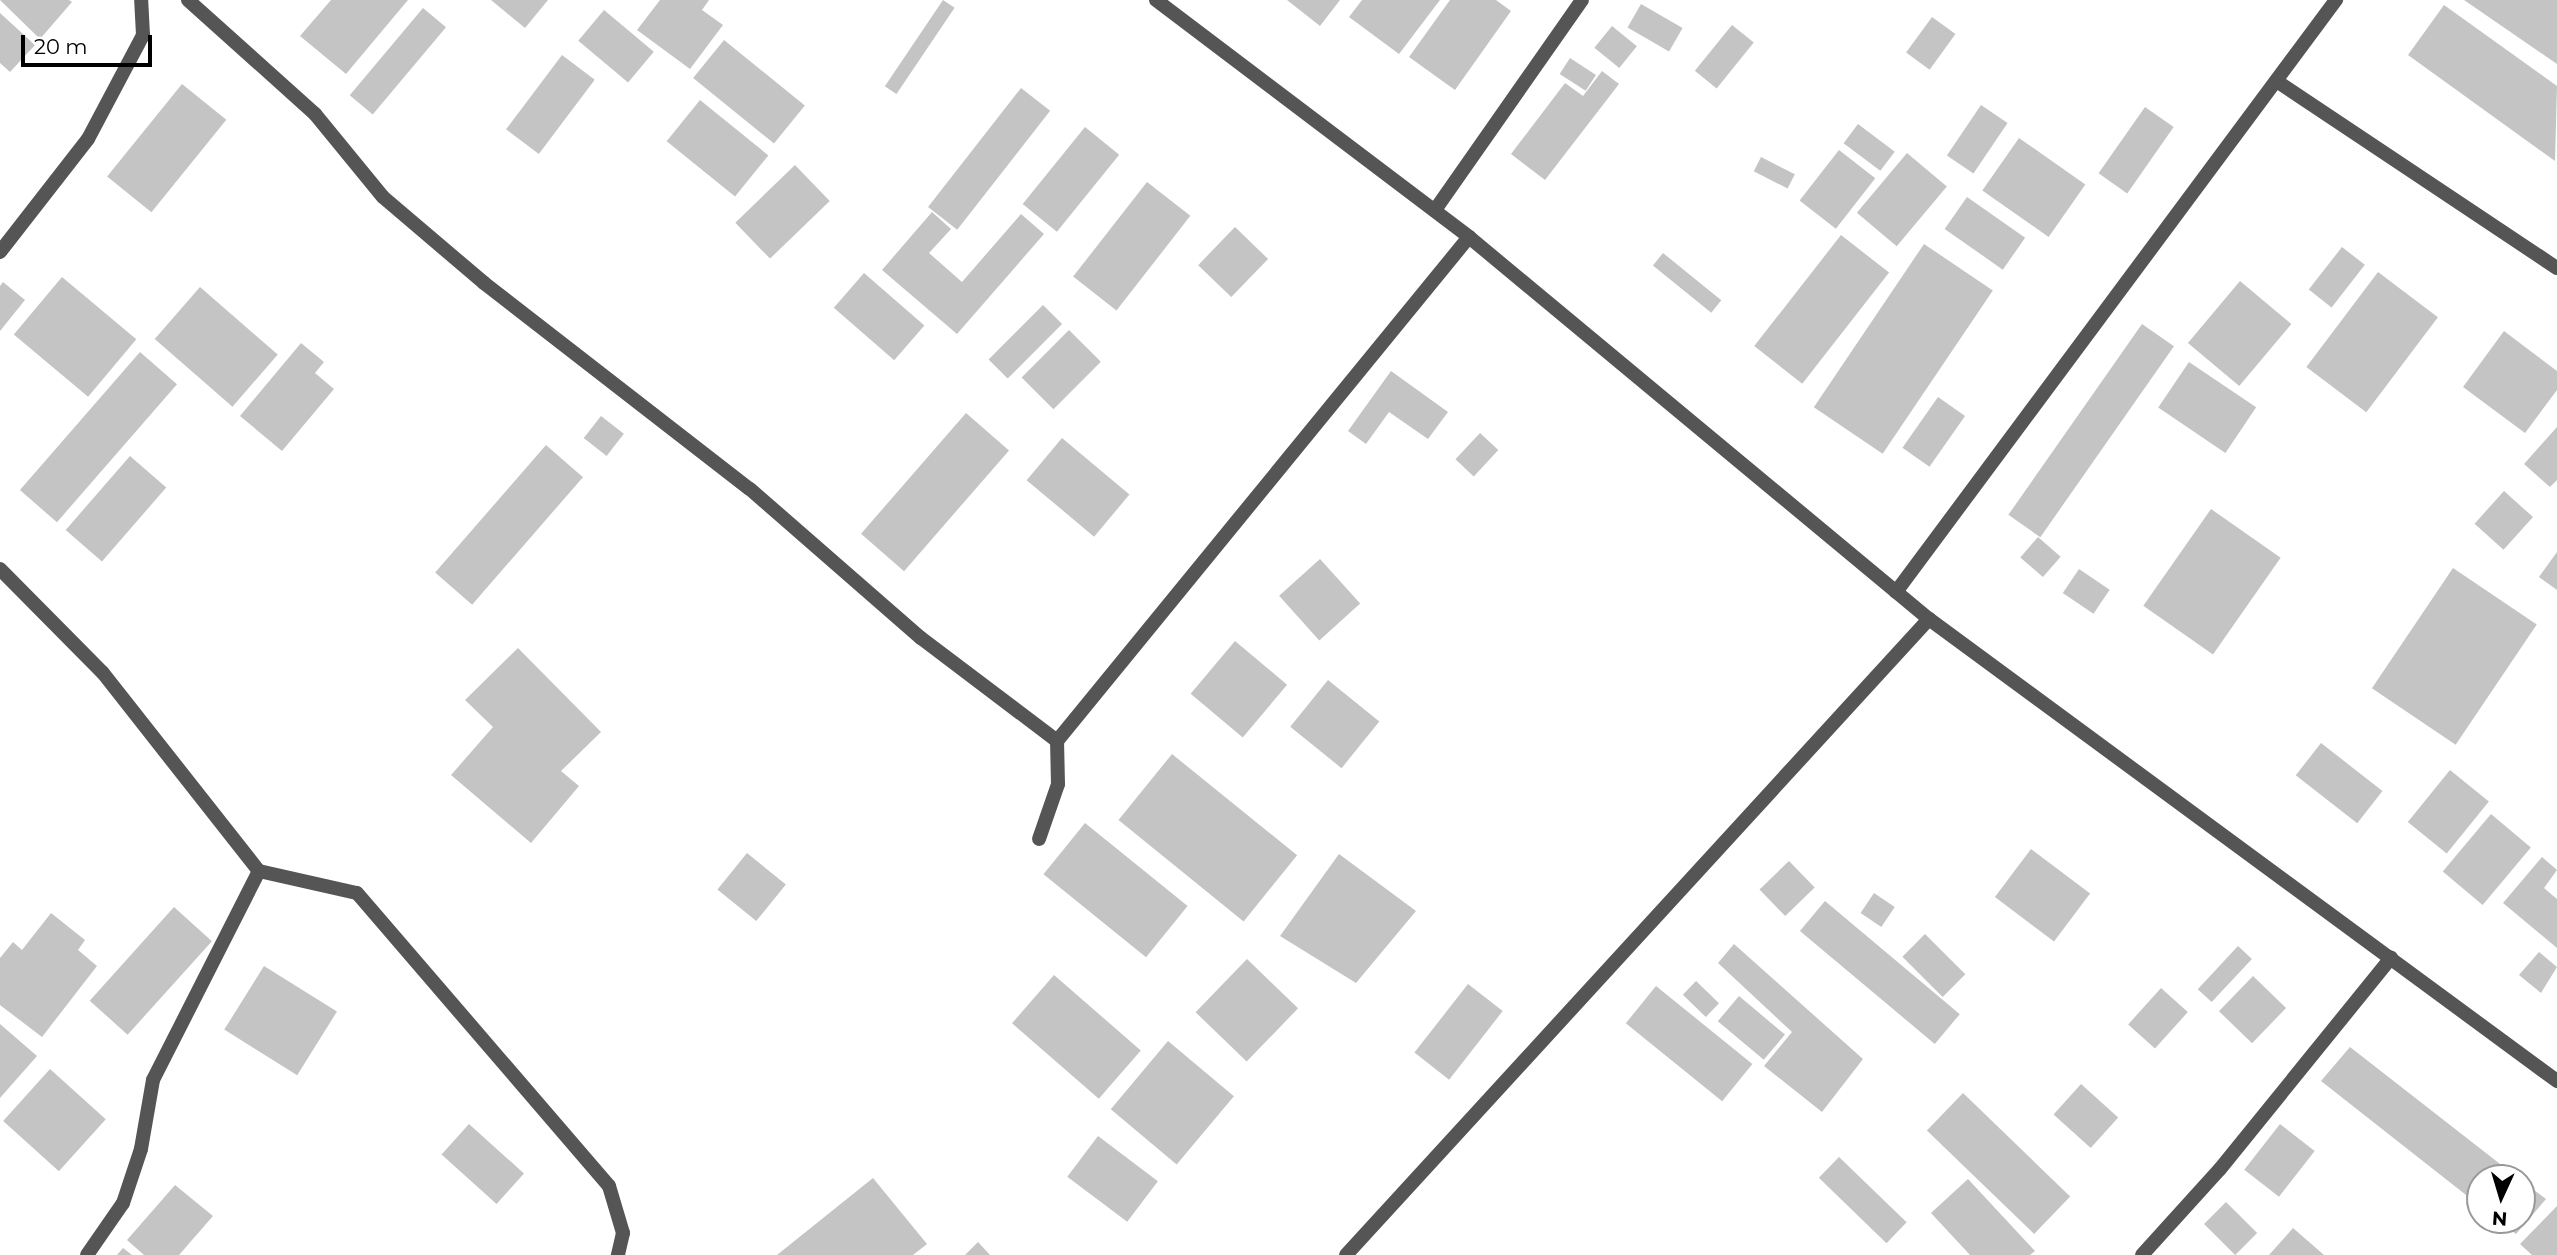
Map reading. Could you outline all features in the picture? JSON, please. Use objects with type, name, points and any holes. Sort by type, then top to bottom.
[{"type":"street","points":[[0,252],[89,139],[143,35],[141,0]]},
{"type":"street","points":[[188,0],[315,114],[383,197],[484,283],[750,489],[921,638],[1057,741]]},
{"type":"street","points":[[1156,0],[1469,237],[1928,619],[2557,1081]]},
{"type":"street","points":[[1435,210],[1582,0]]},
{"type":"street","points":[[1896,593],[2278,82],[2336,0]]},
{"type":"street","points":[[2278,82],[2557,268]]},
{"type":"street","points":[[1040,839],[1058,784],[1057,741],[1469,237]]},
{"type":"street","points":[[0,569],[103,673],[259,871],[357,893],[609,1186],[623,1233],[618,1255]]},
{"type":"street","points":[[1346,1255],[1928,619]]},
{"type":"street","points":[[87,1255],[123,1203],[141,1149],[153,1080],[259,871]]},
{"type":"street","points":[[2142,1255],[2220,1170],[2391,958]]},
{"type":"building","points":[[0,0],[69,0],[72,2],[40,39]]},
{"type":"building","points":[[331,0],[408,0],[346,74],[300,36]]},
{"type":"building","points":[[491,0],[548,0],[525,28]]},
{"type":"building","points":[[660,0],[709,0],[702,10],[723,25],[690,69],[637,30]]},
{"type":"building","points":[[943,0],[955,8],[896,94],[885,86]]},
{"type":"building","points":[[1287,0],[1340,0],[1320,26]]},
{"type":"building","points":[[1362,0],[1440,0],[1399,54],[1349,17]]},
{"type":"building","points":[[1450,0],[1496,0],[1511,11],[1455,90],[1409,57]]},
{"type":"building","points":[[2464,0],[2557,0],[2557,64]]},
{"type":"building","points":[[1641,4],[1683,28],[1669,51],[1628,27]]},
{"type":"building","points":[[2444,5],[2557,86],[2555,161],[2408,55]]},
{"type":"building","points":[[423,8],[446,27],[373,115],[350,95]]},
{"type":"building","points":[[604,10],[654,52],[628,82],[578,41]]},
{"type":"building","points":[[0,13],[35,45],[10,72],[0,63]]},
{"type":"building","points":[[1932,17],[1955,34],[1930,70],[1906,53]]},
{"type":"building","points":[[1732,25],[1754,43],[1717,88],[1695,71]]},
{"type":"building","points":[[1612,26],[1637,46],[1619,68],[1594,48]]},
{"type":"building","points":[[724,40],[805,105],[774,144],[693,78]]},
{"type":"building","points":[[562,55],[595,80],[539,154],[506,129]]},
{"type":"building","points":[[1570,58],[1596,75],[1586,91],[1560,74]]},
{"type":"building","points":[[1602,71],[1619,84],[1545,180],[1511,154],[1565,83],[1583,96]]},
{"type":"building","points":[[182,84],[226,120],[151,212],[107,176]]},
{"type":"building","points":[[1021,88],[1050,111],[957,230],[928,207]]},
{"type":"building","points":[[700,100],[768,155],[735,197],[667,141]]},
{"type":"building","points":[[1981,105],[2008,123],[1973,173],[1947,156]]},
{"type":"building","points":[[2145,107],[2174,127],[2127,193],[2099,173]]},
{"type":"building","points":[[1858,124],[1895,152],[1880,171],[1844,143]]},
{"type":"building","points":[[1085,127],[1119,155],[1057,232],[1023,204]]},
{"type":"building","points":[[2019,138],[2085,184],[2049,237],[1982,190]]},
{"type":"building","points":[[1839,150],[1875,178],[1836,229],[1800,200]]},
{"type":"building","points":[[1907,153],[1947,186],[1897,246],[1857,213]]},
{"type":"building","points":[[1761,157],[1795,174],[1788,189],[1754,171]]},
{"type":"building","points":[[795,165],[830,201],[770,259],[735,223]]},
{"type":"building","points":[[1147,182],[1190,216],[1116,310],[1073,277]]},
{"type":"building","points":[[1967,197],[2025,238],[2003,270],[1945,229]]},
{"type":"building","points":[[932,212],[951,229],[929,253],[962,282],[1021,214],[1044,234],[957,334],[882,270]]},
{"type":"building","points":[[1235,227],[1268,259],[1231,297],[1198,265]]},
{"type":"building","points":[[1841,235],[1889,273],[1802,384],[1754,346]]},
{"type":"building","points":[[1924,244],[1993,290],[1883,454],[1814,407]]},
{"type":"building","points":[[2342,247],[2365,265],[2332,307],[2309,290]]},
{"type":"building","points":[[1663,253],[1721,300],[1711,313],[1653,265]]},
{"type":"building","points":[[2378,272],[2438,317],[2366,412],[2306,367]]},
{"type":"building","points":[[864,273],[924,325],[894,360],[834,308]]},
{"type":"building","points":[[62,277],[136,339],[88,397],[14,334]]},
{"type":"building","points":[[2240,281],[2291,324],[2239,386],[2188,343]]},
{"type":"building","points":[[3,282],[25,300],[0,331],[0,286]]},
{"type":"building","points":[[200,287],[278,355],[232,407],[155,339]]},
{"type":"building","points":[[1043,305],[1062,324],[1008,379],[989,359]]},
{"type":"building","points":[[2142,324],[2174,346],[2040,537],[2008,515]]},
{"type":"building","points":[[1069,330],[1101,362],[1053,409],[1022,377]]},
{"type":"building","points":[[2504,331],[2557,371],[2557,390],[2525,433],[2463,387]]},
{"type":"building","points":[[301,343],[324,362],[315,373],[334,389],[282,451],[240,416]]},
{"type":"building","points":[[140,352],[177,384],[57,522],[20,490]]},
{"type":"building","points":[[2189,362],[2256,407],[2225,453],[2158,408]]},
{"type":"building","points":[[1391,371],[1448,412],[1428,439],[1389,412],[1366,444],[1348,431]]},
{"type":"building","points":[[1938,397],[1965,416],[1929,467],[1902,448]]},
{"type":"building","points":[[966,413],[1009,450],[904,571],[861,534]]},
{"type":"building","points":[[601,416],[624,434],[607,456],[584,438]]},
{"type":"building","points":[[2557,427],[2557,480],[2550,487],[2524,464]]},
{"type":"building","points":[[1480,433],[1498,450],[1474,476],[1455,459]]},
{"type":"building","points":[[1062,438],[1129,495],[1094,537],[1027,480]]},
{"type":"building","points":[[546,445],[583,477],[472,605],[435,573]]},
{"type":"building","points":[[130,456],[166,487],[102,561],[66,530]]},
{"type":"building","points":[[2504,491],[2533,517],[2504,550],[2475,524]]},
{"type":"building","points":[[2211,509],[2281,558],[2213,654],[2143,606]]},
{"type":"building","points":[[2038,537],[2061,557],[2043,577],[2020,557]]},
{"type":"building","points":[[2557,552],[2557,590],[2539,577]]},
{"type":"building","points":[[1320,559],[1360,604],[1319,640],[1279,596]]},
{"type":"building","points":[[2453,568],[2537,624],[2456,745],[2372,688]]},
{"type":"building","points":[[2079,569],[2110,590],[2093,614],[2063,593]]},
{"type":"building","points":[[1235,641],[1287,685],[1243,738],[1191,694]]},
{"type":"building","points":[[518,648],[601,732],[561,771],[579,786],[531,843],[451,775],[493,727],[465,700]]},
{"type":"building","points":[[1328,680],[1379,722],[1342,768],[1290,727]]},
{"type":"building","points":[[2321,743],[2382,791],[2357,823],[2296,775]]},
{"type":"building","points":[[1172,754],[1297,855],[1244,921],[1119,820]]},
{"type":"building","points":[[2450,770],[2489,801],[2447,854],[2408,822]]},
{"type":"building","points":[[2491,814],[2531,847],[2483,905],[2443,871]]},
{"type":"building","points":[[1085,823],[1188,906],[1146,957],[1043,874]]},
{"type":"building","points":[[2031,849],[2090,894],[2054,941],[1995,897]]},
{"type":"building","points":[[747,853],[786,884],[756,921],[717,890]]},
{"type":"building","points":[[1339,854],[1416,911],[1356,983],[1280,936]]},
{"type":"building","points":[[2542,857],[2557,870],[2544,888],[2557,899],[2557,948],[2503,903]]},
{"type":"building","points":[[1789,861],[1815,888],[1785,916],[1760,889]]},
{"type":"building","points":[[1874,893],[1895,907],[1881,927],[1861,913]]},
{"type":"building","points":[[1825,901],[1960,1014],[1935,1044],[1800,931]]},
{"type":"building","points":[[174,907],[212,941],[128,1035],[90,1001]]},
{"type":"building","points":[[51,913],[85,940],[78,950],[97,966],[42,1037],[0,1005],[0,958],[13,942],[22,950]]},
{"type":"building","points":[[1925,934],[1965,974],[1943,997],[1902,957]]},
{"type":"building","points":[[1734,944],[1863,1059],[1822,1112],[1764,1066],[1792,1032],[1718,963]]},
{"type":"building","points":[[2238,946],[2252,959],[2212,1002],[2198,989]]},
{"type":"building","points":[[2539,952],[2557,967],[2541,993],[2519,975]]},
{"type":"building","points":[[1247,959],[1298,1008],[1247,1062],[1196,1012]]},
{"type":"building","points":[[264,966],[337,1012],[297,1075],[224,1030]]},
{"type":"building","points":[[1054,975],[1141,1050],[1099,1099],[1012,1023]]},
{"type":"building","points":[[2253,976],[2286,1008],[2252,1043],[2219,1011]]},
{"type":"building","points":[[1696,981],[1719,1003],[1706,1017],[1683,995]]},
{"type":"building","points":[[1468,984],[1503,1011],[1449,1080],[1414,1053]]},
{"type":"building","points":[[1656,986],[1752,1064],[1722,1101],[1626,1023]]},
{"type":"building","points":[[2161,988],[2188,1012],[2155,1049],[2128,1024]]},
{"type":"building","points":[[1739,996],[1785,1035],[1764,1060],[1718,1021]]},
{"type":"building","points":[[0,1024],[37,1056],[0,1098]]},
{"type":"building","points":[[1168,1041],[1234,1096],[1177,1164],[1111,1109]]},
{"type":"building","points":[[2350,1047],[2500,1164],[2466,1164],[2466,1195],[2321,1081]]},
{"type":"building","points":[[50,1069],[106,1119],[59,1171],[3,1121]]},
{"type":"building","points":[[2081,1084],[2118,1117],[2091,1148],[2054,1114]]},
{"type":"building","points":[[1963,1093],[2070,1197],[2034,1234],[1927,1130]]},
{"type":"building","points":[[469,1124],[524,1174],[497,1204],[442,1154]]},
{"type":"building","points":[[2280,1124],[2315,1151],[2279,1197],[2244,1170]]},
{"type":"building","points":[[1098,1136],[1158,1181],[1127,1222],[1067,1177]]},
{"type":"building","points":[[1839,1157],[1907,1222],[1886,1243],[1819,1178]]},
{"type":"building","points":[[873,1178],[927,1244],[913,1255],[777,1255]]},
{"type":"building","points":[[1968,1179],[2035,1251],[2030,1255],[1970,1255],[1931,1213]]},
{"type":"building","points":[[175,1185],[213,1216],[179,1255],[144,1255],[127,1240]]},
{"type":"building","points":[[2536,1192],[2546,1199],[2536,1211]]},
{"type":"building","points":[[2226,1202],[2257,1233],[2235,1255],[2204,1224]]},
{"type":"building","points":[[2557,1206],[2557,1255],[2532,1255],[2520,1244],[2530,1234],[2536,1234],[2536,1228]]},
{"type":"building","points":[[2293,1228],[2324,1255],[2269,1255]]},
{"type":"building","points":[[978,1242],[990,1255],[965,1255]]},
{"type":"building","points":[[123,1248],[132,1255],[117,1255]]}]
